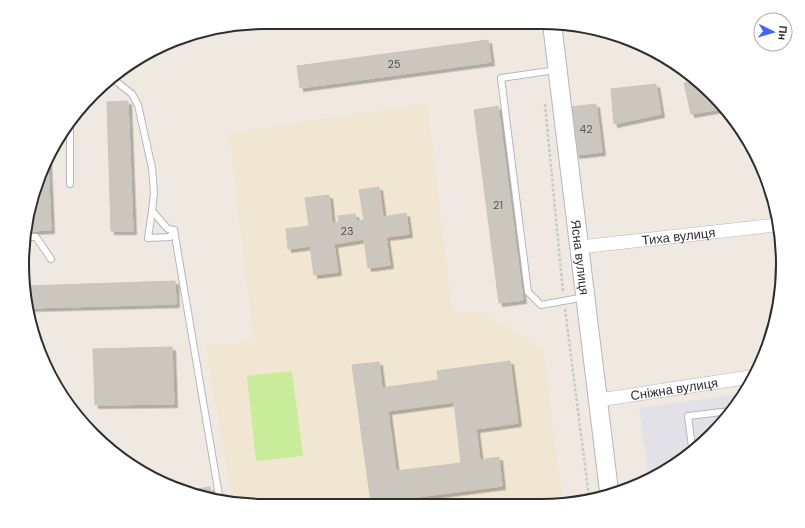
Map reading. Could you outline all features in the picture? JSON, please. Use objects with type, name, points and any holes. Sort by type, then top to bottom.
[{"type":"street","name":"Ясна вулиця","points":[[553,30],[609,489]]},
{"type":"street","name":"Тиха вулиця","points":[[580,247],[772,225]]},
{"type":"street","name":"Сніжна вулиця","points":[[599,400],[747,377]]},
{"type":"lane","points":[[558,70],[501,78],[528,292],[541,305],[586,296]]},
{"type":"lane","points":[[117,81],[132,94],[138,105],[152,168],[154,193],[148,238],[170,237],[174,230]]},
{"type":"lane","points":[[70,132],[70,184]]},
{"type":"lane","points":[[152,211],[168,229],[174,230]]},
{"type":"lane","points":[[174,230],[219,494]]},
{"type":"lane","points":[[31,237],[36,237],[51,260]]},
{"type":"lane","points":[[692,444],[688,416],[723,413]]},
{"type":"path","points":[[545,103],[564,301],[588,494]]},
{"type":"shaded area","points":[[427,103],[453,315],[480,311],[543,349],[562,498],[541,499],[264,499],[232,497],[206,346],[254,340],[229,133]]},
{"type":"shaded area","points":[[736,395],[718,419],[696,441],[672,459],[648,473],[639,408]]},
{"type":"green space","points":[[292,371],[303,456],[256,461],[247,376]]},
{"type":"building","points":[[488,40],[491,62],[300,88],[297,66]]},
{"type":"building","points":[[690,82],[696,87],[718,109],[691,114],[684,83]]},
{"type":"building","points":[[656,84],[661,114],[614,124],[611,89]]},
{"type":"building","points":[[128,101],[133,231],[111,231],[107,102]]},
{"type":"building","points":[[596,104],[602,152],[576,155],[570,107]]},
{"type":"building","points":[[498,106],[523,300],[499,303],[474,110]]},
{"type":"building","points":[[48,171],[51,230],[31,231],[41,188]]},
{"type":"building","points":[[379,187],[383,217],[406,213],[409,234],[386,237],[390,265],[368,268],[364,239],[334,244],[338,272],[314,275],[310,246],[288,249],[286,229],[309,226],[305,198],[329,195],[332,223],[339,222],[338,216],[355,214],[356,221],[364,220],[359,190]]},
{"type":"building","points":[[175,281],[176,304],[34,308],[30,286]]},
{"type":"building","points":[[172,347],[174,404],[95,405],[93,349]]},
{"type":"building","points":[[510,361],[518,423],[476,429],[480,460],[499,457],[502,486],[402,499],[370,499],[352,365],[379,362],[382,388],[438,380],[437,371]],"holes":[[[454,402],[461,463],[396,471],[388,411]]]},
{"type":"building","points":[[210,487],[211,493],[203,491],[196,489]]}]
